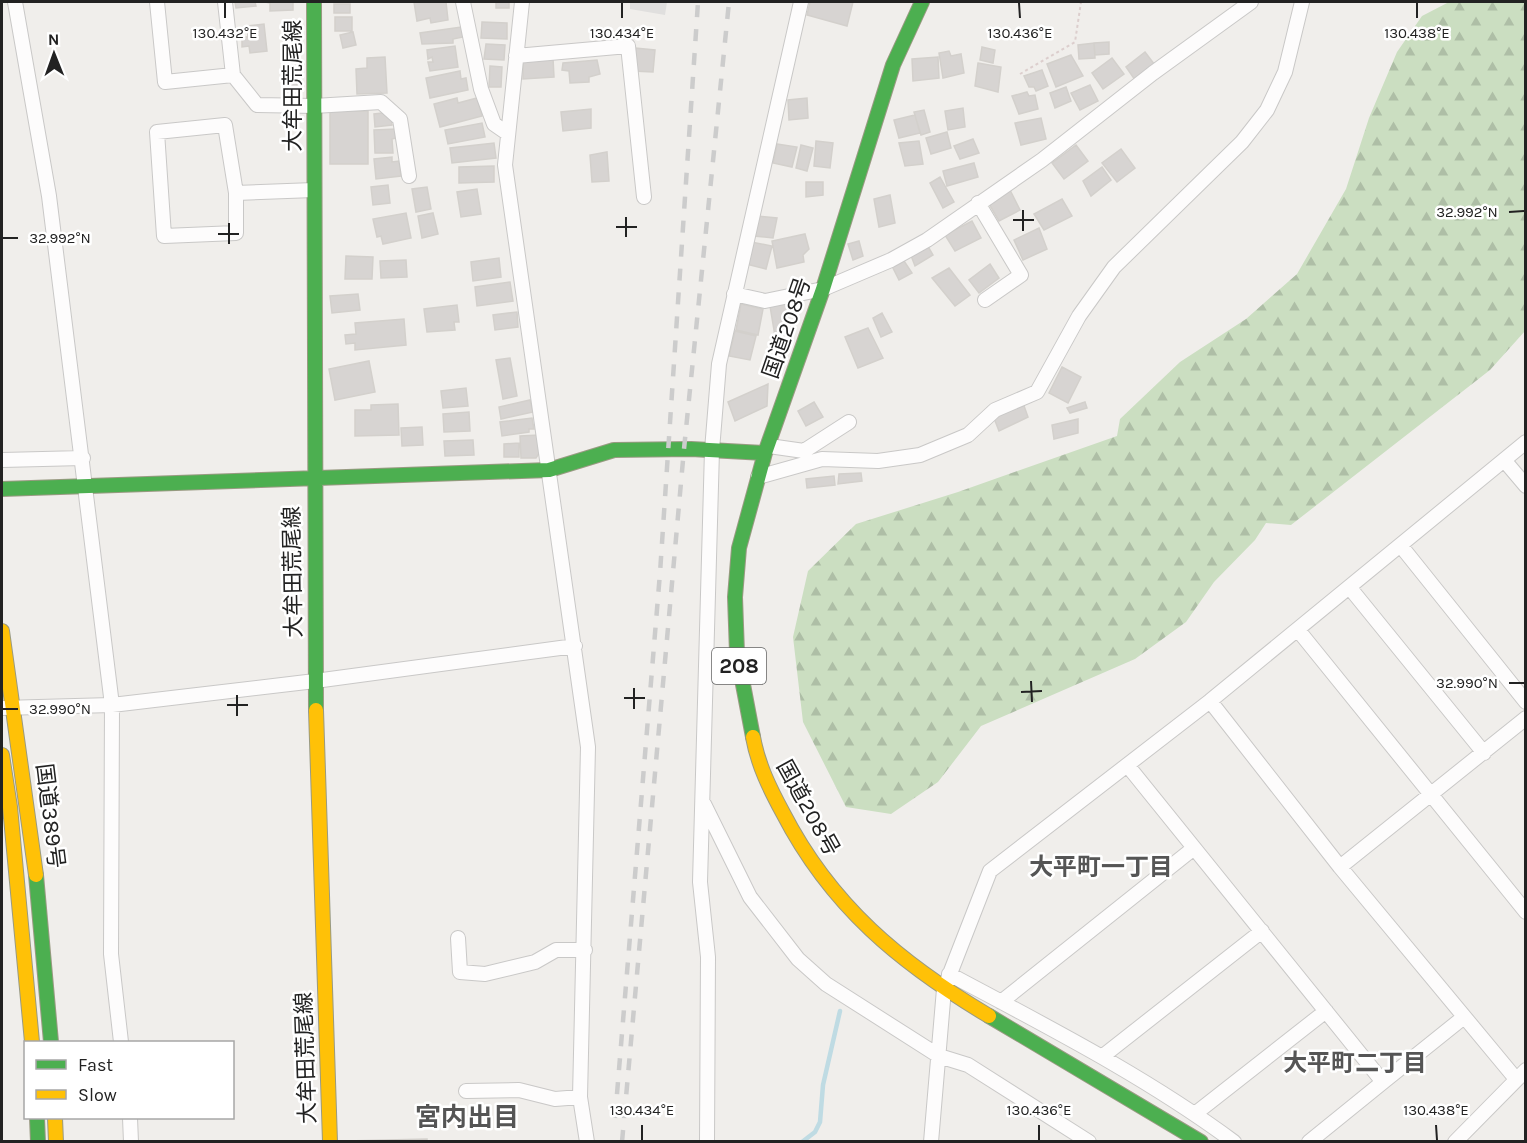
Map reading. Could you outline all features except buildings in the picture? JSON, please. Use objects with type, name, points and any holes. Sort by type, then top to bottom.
[{"type":"main road","name":"大牟田荒尾線","points":[[314,2],[315,681],[330,1142]]},
{"type":"main road","name":"国道208号","points":[[922,2],[893,65],[823,289],[758,477],[739,548],[736,617],[737,653],[743,696],[763,776],[795,837],[816,869],[867,929],[944,989],[1202,1142]]},
{"type":"main road","points":[[2,489],[549,470],[614,450],[767,450]]},
{"type":"main road","name":"国道389号","points":[[2,632],[8,708],[31,818],[48,984],[51,1041]]},
{"type":"main road","name":"国道389号","points":[[2,755],[10,807],[32,1041]]},
{"type":"main road","points":[[37,1119],[38,1142]]},
{"type":"main road","points":[[55,1119],[56,1142]]},
{"type":"street","points":[[15,2],[49,196],[112,705],[111,954],[121,1041]]},
{"type":"street","points":[[157,2],[165,82],[233,75]]},
{"type":"street","points":[[225,2],[233,75],[257,105],[314,106],[381,102],[400,119],[409,176]]},
{"type":"street","points":[[463,2],[481,89],[494,124],[507,133]]},
{"type":"street","points":[[522,2],[505,165],[588,747],[580,1097],[587,1142]]},
{"type":"street","points":[[707,1142],[708,957],[700,882],[712,450],[719,363],[801,2]]},
{"type":"street","points":[[734,294],[765,301],[823,289],[891,260],[927,240],[1042,160],[1153,73],[1251,2]]},
{"type":"street","points":[[758,477],[822,459],[879,461],[920,455],[968,435],[995,410],[1037,392],[1079,316],[1114,267],[1242,142],[1267,110],[1285,72],[1302,2]]},
{"type":"street","points":[[516,56],[628,46],[644,196]]},
{"type":"street","points":[[225,125],[236,193],[236,233],[164,236],[157,132],[225,125]]},
{"type":"street","points":[[236,193],[314,190]]},
{"type":"street","points":[[978,203],[1022,275],[985,300]]},
{"type":"street","points":[[767,450],[804,451],[849,422]]},
{"type":"street","points":[[931,1142],[944,989],[990,872],[1210,701],[1526,442]]},
{"type":"street","points":[[2,460],[83,458]]},
{"type":"street","points":[[1504,460],[1526,486]]},
{"type":"street","points":[[1401,546],[1526,702]]},
{"type":"street","points":[[1350,588],[1484,753]]},
{"type":"street","points":[[1298,630],[1526,912]]},
{"type":"street","points":[[8,708],[112,705],[315,681],[575,646]]},
{"type":"street","points":[[1210,701],[1340,867],[1464,1017],[1521,1074],[1455,1142]]},
{"type":"street","points":[[1340,867],[1431,797],[1526,718]]},
{"type":"street","points":[[1128,766],[1383,1082]]},
{"type":"street","points":[[702,800],[750,897],[798,959],[826,984],[939,1056],[968,1065],[1089,1142]]},
{"type":"street","points":[[1001,1002],[1194,848]]},
{"type":"street","points":[[1103,1056],[1262,931]]},
{"type":"street","points":[[458,938],[460,972],[485,974],[535,962],[556,950],[585,950]]},
{"type":"street","points":[[949,974],[1103,1056],[1196,1113],[1234,1142]]},
{"type":"street","points":[[1196,1113],[1326,1011]]},
{"type":"street","points":[[1310,1142],[1464,1017]]},
{"type":"street","points":[[466,1091],[519,1090],[555,1099],[580,1097]]},
{"type":"street","points":[[130,1119],[131,1142]]},
{"type":"path","points":[[1020,74],[1075,42],[1082,2]]},
{"type":"green space","points":[[1449,2],[1525,2],[1525,331],[1490,370],[1291,525],[1266,523],[1255,540],[1214,582],[1186,622],[1135,659],[981,726],[938,782],[891,814],[846,807],[803,722],[793,637],[808,571],[856,524],[958,492],[1117,436],[1120,419],[1180,362],[1246,319],[1297,274],[1346,189],[1369,118],[1397,52],[1422,16]]},
{"type":"shaded area","points":[[630,2],[667,2],[665,15],[630,9]]},
{"type":"waterway","points":[[802,1142],[815,1132],[820,1122],[823,1085],[840,1011]]},
{"type":"railway","points":[[615,1118],[660,573],[698,2]]},
{"type":"railway","points":[[622,1142],[684,449],[729,2]]},
{"type":"traffic: fast","points":[[314,2],[316,710]]},
{"type":"traffic: fast","points":[[753,737],[737,653],[735,597],[739,548],[765,453],[823,289],[893,65],[922,2]]},
{"type":"traffic: fast","points":[[2,489],[549,470],[614,450],[691,449],[765,453]]},
{"type":"traffic: fast","points":[[36,875],[51,1041]]},
{"type":"traffic: fast","points":[[989,1016],[1201,1142]]},
{"type":"traffic: fast","points":[[37,1119],[38,1142]]},
{"type":"traffic: slow","points":[[2,631],[36,875]]},
{"type":"traffic: slow","points":[[316,710],[330,1142]]},
{"type":"traffic: slow","points":[[753,737],[765,776],[783,813],[802,846],[846,904],[897,953],[989,1016]]},
{"type":"traffic: slow","points":[[2,755],[10,807],[32,1041]]},
{"type":"traffic: slow","points":[[55,1119],[56,1142]]},
{"type":"district","name":"大平町一丁目","points":[[1101,867]]},
{"type":"district","name":"大平町二丁目","points":[[1355,1063]]},
{"type":"district","name":"宮内出目","points":[[467,1117]]}]
